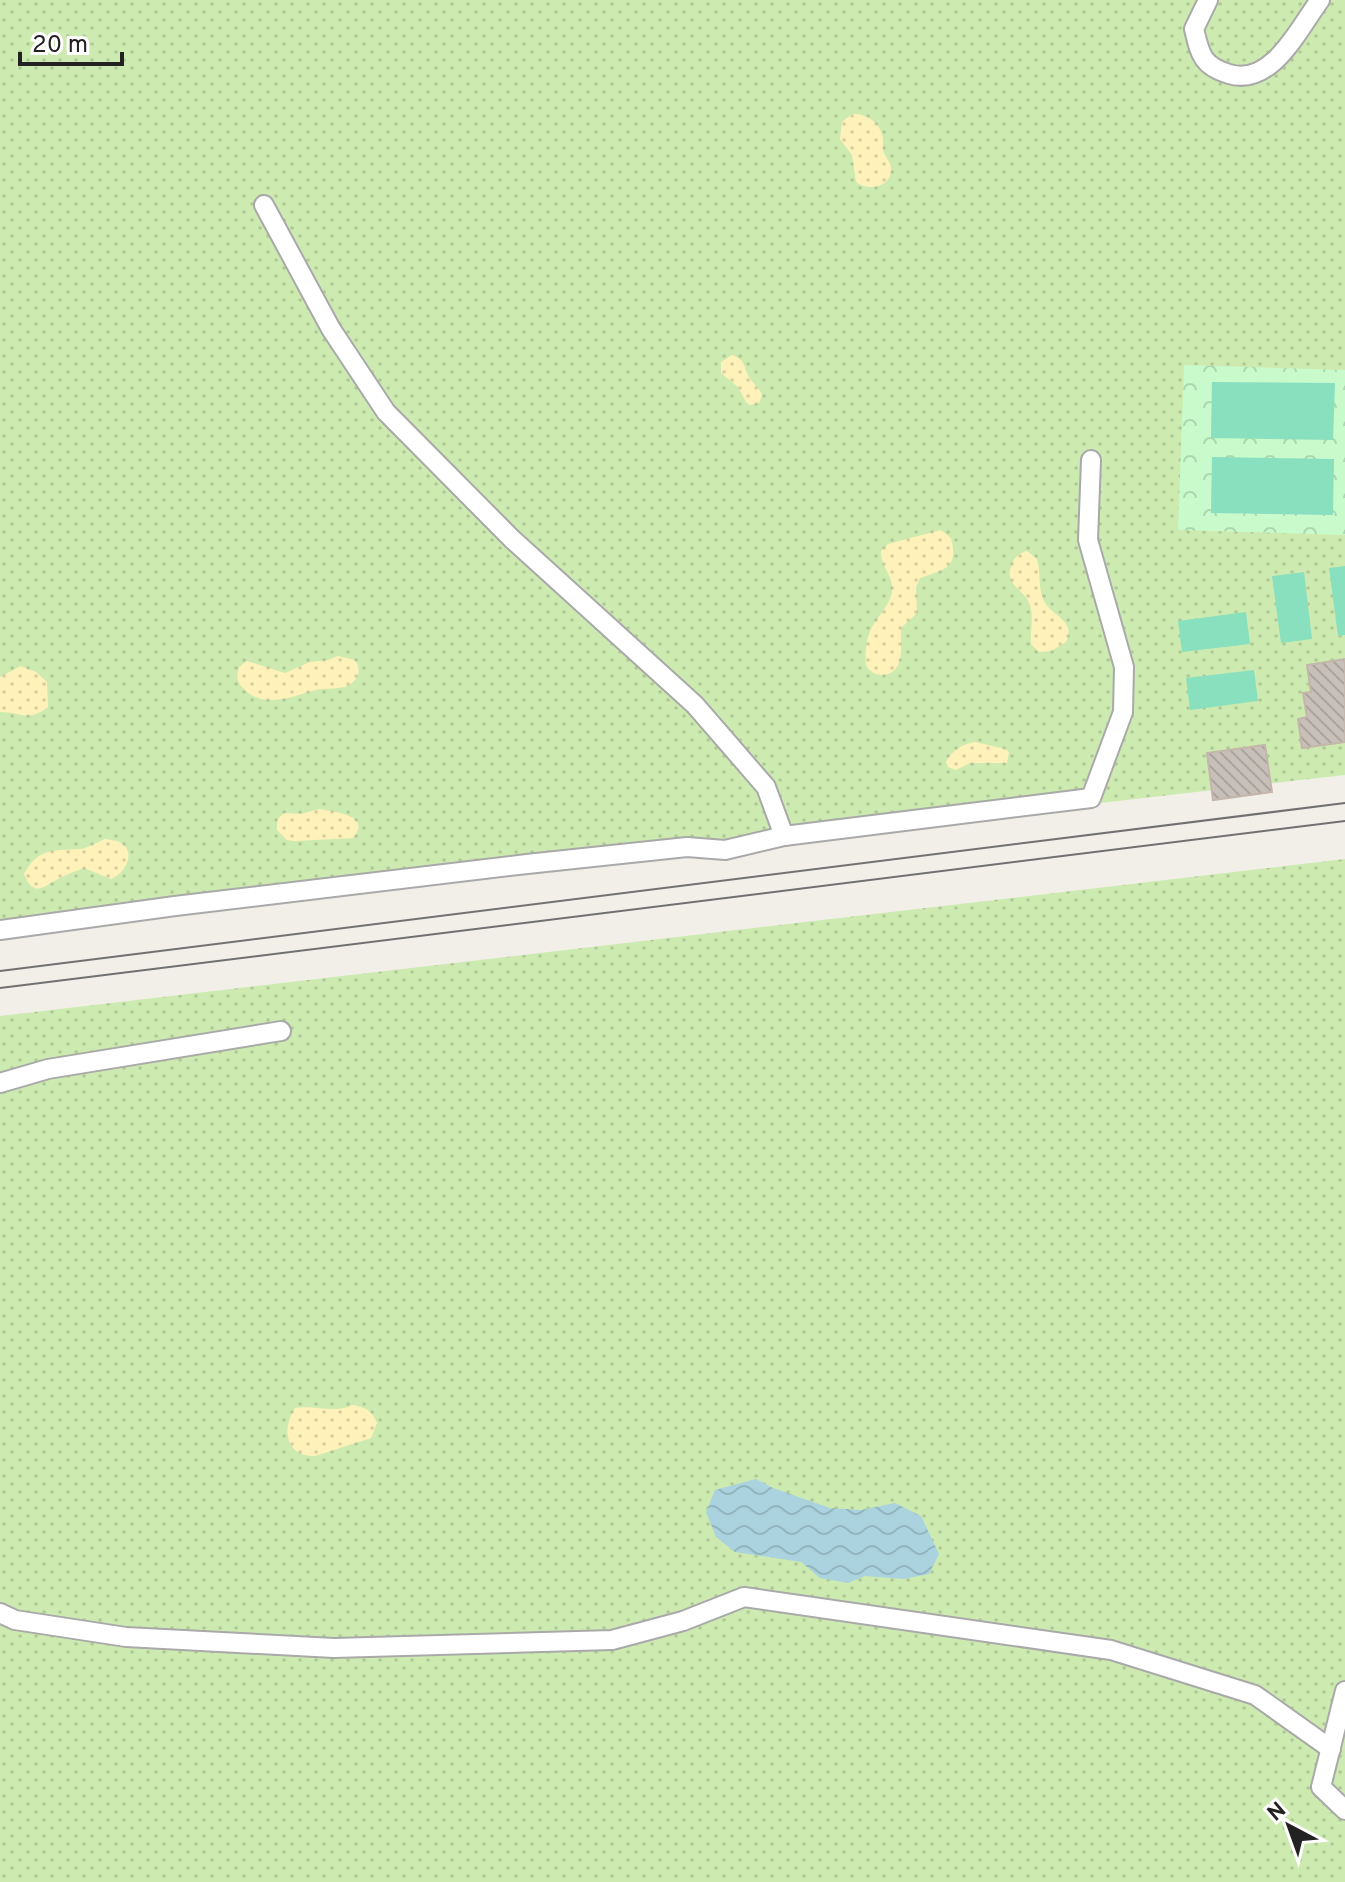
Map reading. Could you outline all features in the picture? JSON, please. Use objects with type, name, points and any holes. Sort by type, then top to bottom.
[{"type":"lane","points":[[1208,0],[1194,29],[1200,55],[1213,70],[1235,76],[1256,75],[1276,60],[1320,0]]},
{"type":"lane","points":[[264,205],[331,329],[386,412],[512,539],[695,705],[766,787],[784,836],[788,835]]},
{"type":"lane","points":[[0,930],[527,864],[687,847],[725,850],[788,835],[1091,798],[1123,712],[1124,667],[1088,540],[1091,460]]},
{"type":"lane","points":[[0,1083],[48,1069],[281,1031]]},
{"type":"lane","points":[[0,1613],[15,1620],[126,1637],[334,1648],[612,1640],[683,1621],[744,1597],[1111,1650],[1255,1695],[1331,1749]]},
{"type":"lane","points":[[1345,1691],[1321,1787],[1345,1810]]},
{"type":"green space","points":[[0,0],[1345,0],[1345,775],[0,929]]},
{"type":"green space","points":[[1184,365],[1345,370],[1345,535],[1178,530]]},
{"type":"green space","points":[[1212,382],[1335,383],[1333,440],[1211,438]]},
{"type":"green space","points":[[1212,457],[1334,459],[1333,515],[1211,513]]},
{"type":"green space","points":[[1345,566],[1345,635],[1338,636],[1329,568]]},
{"type":"green space","points":[[1304,572],[1312,639],[1281,643],[1272,576]]},
{"type":"green space","points":[[1246,612],[1250,644],[1182,652],[1178,621]]},
{"type":"green space","points":[[1254,670],[1258,701],[1190,710],[1186,678]]},
{"type":"green space","points":[[1345,859],[1345,1882],[0,1882],[0,1016]]},
{"type":"sand","points":[[852,114],[870,119],[883,136],[884,153],[891,168],[890,177],[877,186],[856,182],[852,155],[840,139],[842,122]]},
{"type":"sand","points":[[732,355],[742,361],[761,392],[759,403],[750,405],[746,402],[738,387],[721,373],[721,362]]},
{"type":"sand","points":[[941,530],[951,538],[951,562],[943,570],[920,578],[916,587],[917,613],[901,628],[899,663],[891,673],[875,674],[866,665],[867,641],[892,593],[881,551],[888,544]]},
{"type":"sand","points":[[1027,551],[1037,559],[1046,605],[1068,628],[1066,642],[1051,651],[1039,652],[1031,644],[1030,605],[1010,576],[1014,560]]},
{"type":"sand","points":[[338,656],[355,660],[358,666],[357,677],[345,687],[270,700],[252,695],[238,679],[239,667],[247,661],[285,673],[310,662]]},
{"type":"sand","points":[[21,666],[36,672],[47,682],[48,707],[35,715],[0,712],[0,677]]},
{"type":"sand","points":[[975,742],[1005,749],[1009,752],[1007,763],[970,763],[956,770],[948,767],[946,762],[955,751]]},
{"type":"sand","points":[[319,809],[342,813],[355,820],[358,830],[353,838],[295,841],[287,840],[277,830],[277,820],[284,813],[301,814]]},
{"type":"sand","points":[[105,839],[125,846],[129,856],[125,867],[111,879],[84,868],[36,888],[24,874],[41,855],[83,848]]},
{"type":"sand","points":[[353,1405],[373,1415],[377,1423],[371,1438],[315,1456],[305,1455],[292,1447],[288,1424],[295,1408],[339,1409]]},
{"type":"water","points":[[756,1479],[830,1508],[861,1510],[895,1503],[921,1516],[939,1554],[929,1574],[903,1579],[865,1576],[848,1583],[820,1578],[801,1562],[735,1552],[716,1537],[706,1512],[715,1490]]},
{"type":"building","points":[[1345,659],[1345,742],[1302,748],[1298,719],[1307,717],[1303,693],[1311,692],[1307,665]]},
{"type":"building","points":[[1265,745],[1272,792],[1213,800],[1207,753]]},
{"type":"tram line","points":[[0,971],[1345,803]]},
{"type":"tram line","points":[[0,988],[1345,821]]}]
